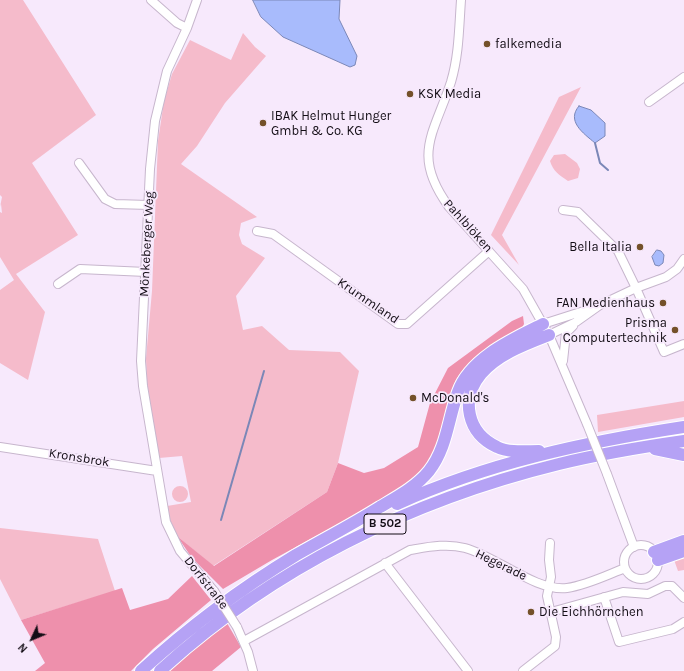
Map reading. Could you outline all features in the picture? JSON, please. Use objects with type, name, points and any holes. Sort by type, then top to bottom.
[{"type":"highway","points":[[546,329],[482,373],[475,382],[470,395],[468,412],[474,428],[482,439],[498,448],[518,451],[556,451]]},
{"type":"highway","points":[[349,526],[405,492],[428,472],[438,457],[446,439],[458,392],[467,375],[475,366],[488,356],[546,329]]},
{"type":"highway","name":"B 502","points":[[141,671],[188,630],[232,596],[281,565],[349,526],[440,486],[505,465],[556,451],[684,427]]},
{"type":"highway","name":"B 502","points":[[160,671],[220,621],[274,584],[350,540],[411,512],[445,498],[561,463],[642,447],[684,441]]},
{"type":"highway","points":[[642,447],[673,452],[684,456]]},
{"type":"highway","points":[[656,556],[684,541]]},
{"type":"highway","points":[[656,556],[684,551]]},
{"type":"street","points":[[151,0],[177,23],[187,28]]},
{"type":"street","name":"Mönkeberger Weg","points":[[161,495],[143,386],[141,361],[152,148],[160,95],[167,71],[187,28],[197,0]]},
{"type":"street","name":"Pahlblöken","points":[[461,0],[460,42],[451,81],[431,133],[428,148],[428,168],[439,193],[449,207],[520,286],[546,329],[587,424],[634,547]]},
{"type":"street","points":[[649,102],[684,77]]},
{"type":"street","points":[[79,163],[105,199],[110,202],[115,204],[149,205]]},
{"type":"street","points":[[564,210],[578,212],[618,251],[664,352],[684,344]]},
{"type":"street","name":"Krummland","points":[[257,231],[273,234],[398,324],[407,324],[489,251]]},
{"type":"street","points":[[546,329],[636,288],[670,275],[684,259]]},
{"type":"street","points":[[58,284],[80,270],[146,272]]},
{"type":"street","points":[[562,364],[563,344],[566,334],[576,322],[600,305]]},
{"type":"street","points":[[546,329],[576,322]]},
{"type":"street","name":"Kronsbrok","points":[[0,447],[157,471]]},
{"type":"street","name":"Dorfstraße","points":[[161,495],[166,522],[173,538],[180,551],[214,591],[237,627],[244,641],[253,671]]},
{"type":"street","points":[[523,671],[555,646],[556,637],[547,596],[552,570],[549,560],[550,543]]},
{"type":"street","name":"Hegerade","points":[[244,641],[410,550],[437,546],[464,548],[489,557],[529,579],[566,588],[586,583],[625,568]]},
{"type":"street","points":[[645,546],[656,556],[657,568],[652,574],[645,578],[633,576],[625,568],[625,555],[634,547],[645,546]]},
{"type":"street","points":[[386,563],[468,671]]},
{"type":"street","points":[[551,612],[623,592],[648,594],[664,586],[672,586],[684,598]]},
{"type":"street","points":[[604,597],[619,642],[673,629],[684,622]]},
{"type":"shaded area","points":[[0,0],[23,0],[96,115],[32,163],[78,235],[16,274],[45,312],[28,380],[0,363],[0,290],[14,280],[0,257],[1,204],[0,207],[2,197],[0,195]]},
{"type":"shaded area","points":[[243,33],[255,47],[266,56],[225,103],[197,146],[181,164],[257,217],[241,223],[239,235],[242,244],[265,258],[236,296],[243,330],[262,326],[289,350],[340,352],[359,371],[338,463],[327,492],[213,566],[177,536],[169,517],[167,506],[191,502],[182,456],[159,458],[147,385],[146,358],[152,291],[158,141],[164,101],[172,74],[190,40],[231,60]]},
{"type":"shaded area","points":[[581,87],[502,235],[519,265],[491,235],[559,97]]},
{"type":"shaded area","points":[[565,154],[577,163],[580,169],[578,178],[568,181],[559,175],[553,168],[550,161],[554,155]]},
{"type":"shaded area","points":[[523,316],[524,324],[521,330],[476,358],[456,380],[449,399],[442,438],[438,447],[431,461],[424,470],[403,489],[272,560],[223,589],[192,558],[177,536],[214,566],[327,492],[338,463],[364,473],[384,468],[418,447],[430,403],[448,368],[512,321]]},
{"type":"shaded area","points":[[684,401],[684,417],[598,432],[597,415]]},
{"type":"shaded area","points":[[180,486],[187,491],[188,494],[183,501],[180,502],[173,497],[172,494],[177,487]]},
{"type":"shaded area","points":[[0,528],[98,539],[115,591],[21,620],[0,579]]},
{"type":"shaded area","points":[[684,554],[684,570],[678,571],[673,557]]},
{"type":"shaded area","points":[[192,576],[211,600],[153,649],[131,671],[35,671],[45,663],[21,620],[122,588],[130,610],[168,599]]},
{"type":"shaded area","points":[[227,623],[241,647],[212,671],[167,671]]},
{"type":"water","points":[[253,0],[340,0],[339,19],[357,56],[355,65],[350,67],[283,37],[261,17]]},
{"type":"water","points":[[579,106],[591,110],[605,123],[605,136],[595,143],[581,131],[575,122],[575,111]]},
{"type":"water","points":[[657,250],[661,251],[664,255],[663,263],[659,266],[655,265],[652,257]]},
{"type":"waterway","points":[[595,143],[600,163],[608,170]]},
{"type":"waterway","points":[[221,520],[264,371]]},
{"type":"place","name":"falkemedia","points":[[487,44]]},
{"type":"place","name":"KSK Media","points":[[410,94]]},
{"type":"place","name":"IBAK Helmut Hunger GmbH & Co. KG","points":[[263,123]]},
{"type":"place","name":"Bella Italia","points":[[640,247]]},
{"type":"place","name":"FAN Medienhaus","points":[[663,303]]},
{"type":"place","name":"Prisma Computertechnik","points":[[675,330]]},
{"type":"place","name":"McDonald's","points":[[413,398]]},
{"type":"place","name":"Die Eichhörnchen","points":[[531,612]]}]
